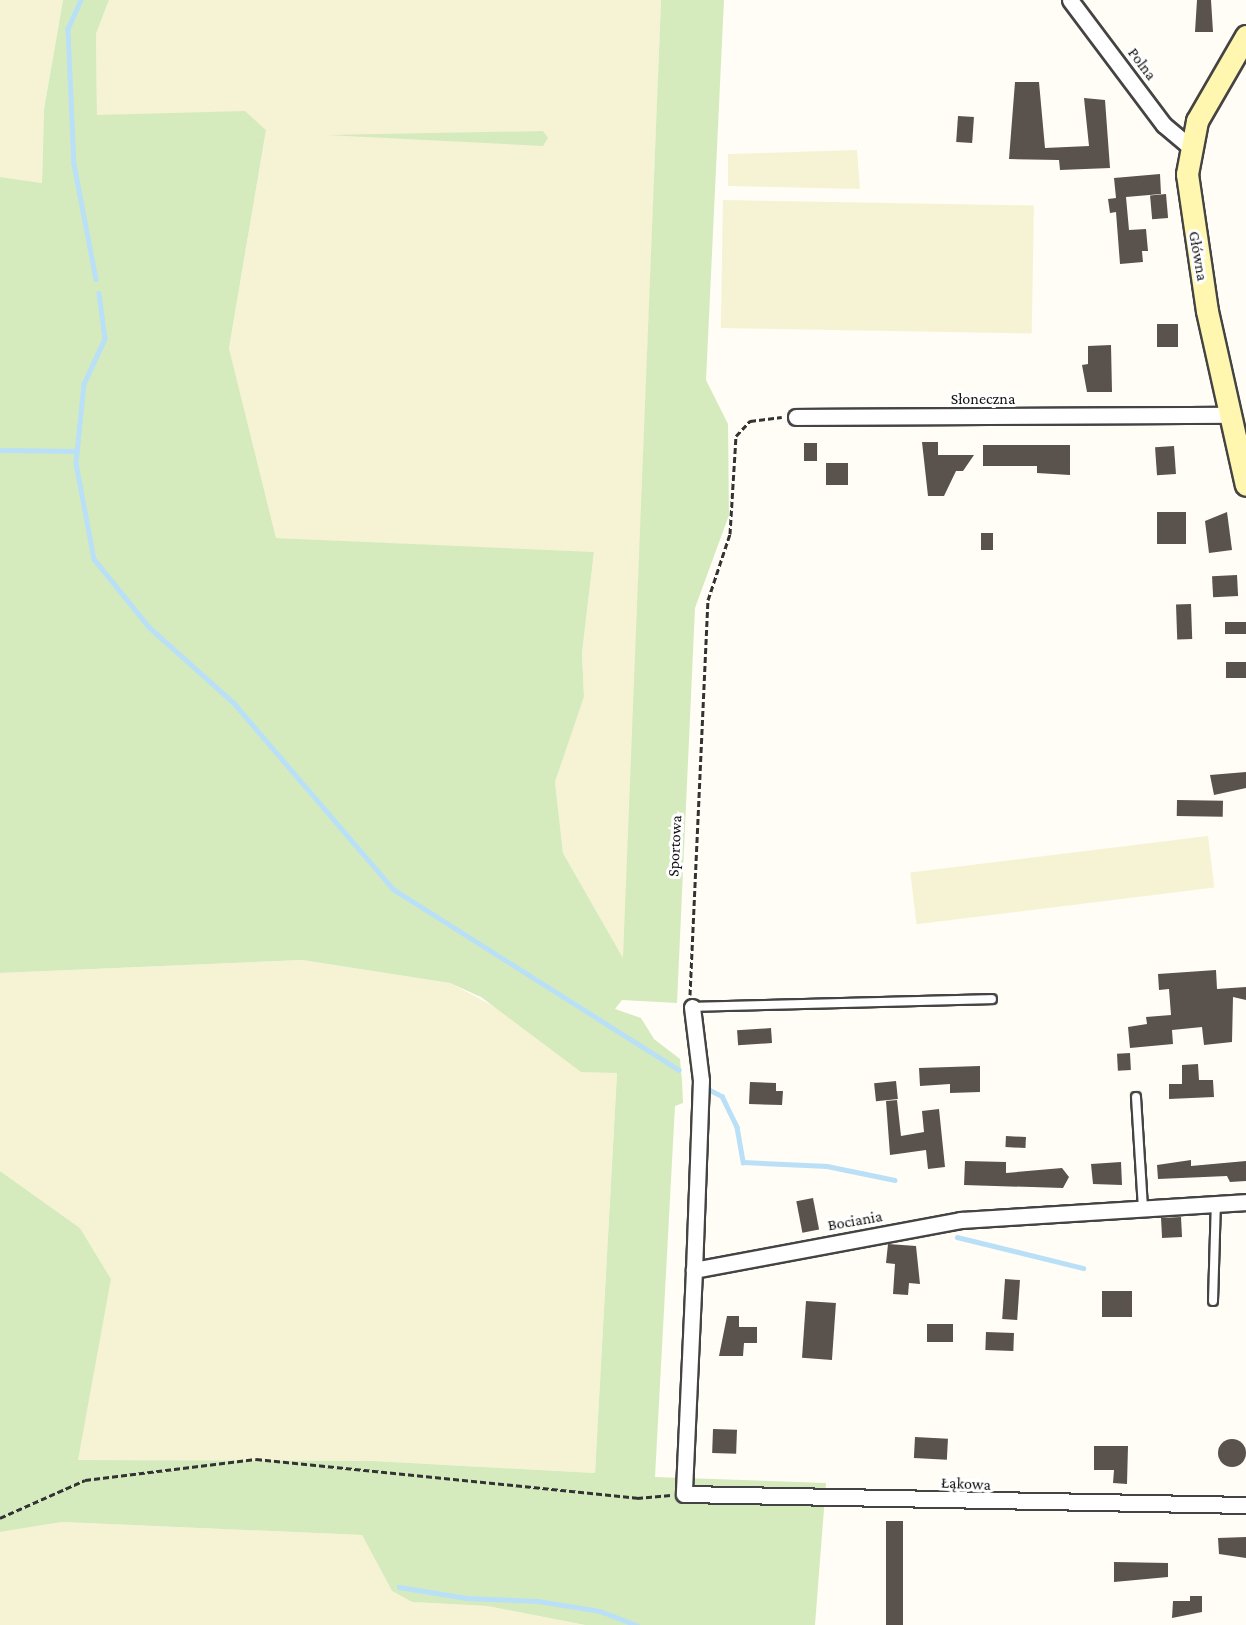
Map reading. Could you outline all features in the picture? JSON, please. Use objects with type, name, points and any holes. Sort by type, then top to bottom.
[{"type":"street","name":"Polna","points":[[1070,0],[1164,125],[1190,146]]},
{"type":"street","name":"Główna","points":[[1246,36],[1197,121],[1190,146],[1190,207],[1229,415],[1246,485]]},
{"type":"street","name":"Słoneczna","points":[[796,417],[1229,415]]},
{"type":"street","points":[[684,1494],[700,1080],[692,1007]]},
{"type":"street","name":"Bociania","points":[[694,1270],[961,1220],[1143,1209],[1216,1201],[1246,1202]]},
{"type":"street","name":"Łąkowa","points":[[684,1494],[1246,1505]]},
{"type":"lane","points":[[692,1007],[992,999]]},
{"type":"lane","points":[[1136,1097],[1143,1209]]},
{"type":"lane","points":[[1212,1301],[1216,1201]]},
{"type":"path","name":"Sportowa","points":[[692,1007],[687,978],[706,616],[730,534],[734,448],[741,428],[757,419],[796,417]]},
{"type":"path","points":[[0,1518],[86,1480],[256,1459],[637,1498],[684,1494]]},
{"type":"shaded area","points":[[0,0],[63,0],[44,109],[42,183],[0,177]]},
{"type":"shaded area","points":[[109,0],[661,0],[624,960],[563,853],[555,782],[584,697],[582,653],[594,553],[276,538],[229,348],[266,130],[163,115],[97,115],[96,34]]},
{"type":"shaded area","points":[[857,150],[860,189],[728,186],[728,154]]},
{"type":"shaded area","points":[[723,200],[1034,205],[1032,333],[721,328]]},
{"type":"shaded area","points":[[1208,836],[1214,888],[917,924],[910,873]]},
{"type":"shaded area","points":[[302,960],[450,983],[617,1072],[595,1473],[374,1461],[77,1460],[111,1279],[80,1228],[0,1171],[0,973]]},
{"type":"shaded area","points":[[62,1522],[362,1535],[392,1591],[412,1602],[487,1606],[585,1625],[0,1625],[0,1532]]},
{"type":"green space","points":[[63,0],[109,0],[96,34],[97,115],[245,111],[266,130],[229,348],[276,538],[594,552],[582,653],[584,697],[555,782],[563,853],[623,958],[661,0],[724,0],[706,380],[728,424],[729,515],[695,608],[677,1003],[622,1000],[615,1009],[641,1018],[654,1039],[680,1059],[682,1081],[683,1103],[675,1106],[655,1477],[826,1483],[815,1625],[585,1625],[487,1606],[412,1602],[392,1591],[362,1535],[62,1522],[0,1532],[0,1171],[80,1228],[111,1279],[78,1460],[374,1461],[595,1473],[617,1073],[581,1072],[481,997],[450,983],[302,960],[0,973],[0,177],[42,183],[44,109]]},
{"type":"green space","points":[[543,131],[548,138],[543,146],[326,135]]},
{"type":"building","points":[[1197,0],[1211,0],[1213,32],[1195,32]]},
{"type":"building","points":[[1015,82],[1039,82],[1045,148],[1089,146],[1084,98],[1105,100],[1110,168],[1060,170],[1059,160],[1009,159]]},
{"type":"building","points":[[958,116],[974,117],[972,143],[956,142]]},
{"type":"building","points":[[1160,174],[1161,194],[1126,197],[1129,230],[1146,229],[1148,251],[1142,251],[1143,262],[1120,264],[1116,212],[1110,213],[1108,199],[1116,198],[1114,178]]},
{"type":"building","points":[[1166,194],[1168,218],[1152,219],[1150,195]]},
{"type":"building","points":[[1157,324],[1178,324],[1178,347],[1157,347]]},
{"type":"building","points":[[1111,345],[1112,392],[1087,392],[1082,365],[1088,364],[1088,346]]},
{"type":"building","points":[[922,442],[938,442],[938,455],[974,455],[963,471],[956,471],[944,496],[928,496]]},
{"type":"building","points":[[804,443],[817,443],[817,461],[804,461]]},
{"type":"building","points":[[983,445],[1070,445],[1070,475],[1037,473],[1037,466],[983,466]]},
{"type":"building","points":[[1174,446],[1176,474],[1157,475],[1155,447]]},
{"type":"building","points":[[826,463],[848,463],[848,485],[826,485]]},
{"type":"building","points":[[1157,512],[1186,512],[1186,544],[1157,544]]},
{"type":"building","points":[[1227,512],[1232,550],[1209,553],[1205,521]]},
{"type":"building","points":[[981,533],[993,533],[993,550],[981,550]]},
{"type":"building","points":[[1237,575],[1238,596],[1213,597],[1212,576]]},
{"type":"building","points":[[1191,604],[1192,639],[1177,640],[1176,605]]},
{"type":"building","points":[[1225,622],[1246,622],[1246,634],[1225,634]]},
{"type":"building","points":[[1226,662],[1246,662],[1246,678],[1226,678]]},
{"type":"building","points":[[1246,772],[1246,788],[1214,795],[1210,775]]},
{"type":"building","points":[[1177,800],[1223,801],[1223,817],[1177,816]]},
{"type":"building","points":[[1216,970],[1217,989],[1246,987],[1246,1000],[1233,997],[1232,1042],[1204,1045],[1202,1027],[1172,1030],[1173,1044],[1130,1048],[1128,1027],[1147,1024],[1146,1017],[1171,1015],[1169,989],[1159,990],[1158,974]]},
{"type":"building","points":[[771,1028],[772,1043],[738,1045],[737,1030]]},
{"type":"building","points":[[1130,1053],[1131,1070],[1118,1071],[1117,1054]]},
{"type":"building","points":[[1198,1064],[1199,1080],[1213,1080],[1214,1097],[1169,1099],[1169,1084],[1182,1084],[1182,1065]]},
{"type":"building","points":[[980,1066],[980,1092],[950,1093],[950,1084],[920,1086],[919,1068]]},
{"type":"building","points":[[896,1081],[898,1099],[876,1101],[874,1083]]},
{"type":"building","points":[[750,1082],[776,1083],[776,1091],[783,1091],[782,1105],[749,1104]]},
{"type":"building","points":[[897,1100],[901,1136],[924,1132],[922,1111],[939,1109],[945,1167],[928,1169],[926,1150],[890,1155],[886,1101]]},
{"type":"building","points":[[1006,1136],[1026,1137],[1025,1148],[1005,1147]]},
{"type":"building","points":[[1191,1160],[1191,1166],[1246,1161],[1246,1181],[1230,1182],[1227,1176],[1158,1179],[1157,1165]]},
{"type":"building","points":[[965,1161],[1006,1162],[1006,1173],[1062,1168],[1069,1177],[1063,1188],[964,1185]]},
{"type":"building","points":[[1121,1162],[1122,1185],[1093,1184],[1091,1164]]},
{"type":"building","points":[[813,1198],[819,1229],[802,1233],[796,1201]]},
{"type":"building","points":[[1181,1217],[1182,1237],[1162,1238],[1161,1218]]},
{"type":"building","points":[[888,1244],[916,1246],[920,1284],[909,1283],[908,1295],[893,1294],[895,1264],[886,1263]]},
{"type":"building","points":[[1005,1279],[1020,1280],[1017,1320],[1002,1319]]},
{"type":"building","points":[[1102,1291],[1132,1291],[1132,1317],[1102,1317]]},
{"type":"building","points":[[806,1301],[836,1303],[832,1360],[802,1358]]},
{"type":"building","points":[[727,1316],[739,1316],[739,1327],[757,1327],[757,1343],[744,1343],[743,1356],[719,1356]]},
{"type":"building","points":[[927,1324],[953,1324],[953,1342],[927,1342]]},
{"type":"building","points":[[986,1332],[1014,1333],[1013,1351],[985,1350]]},
{"type":"building","points":[[713,1429],[737,1430],[736,1454],[712,1453]]},
{"type":"building","points":[[915,1437],[948,1439],[947,1460],[914,1458]]},
{"type":"building","points":[[1232,1439],[1242,1443],[1246,1453],[1242,1463],[1232,1467],[1222,1463],[1218,1453],[1222,1443]]},
{"type":"building","points":[[1094,1446],[1128,1446],[1127,1484],[1113,1483],[1114,1470],[1094,1470]]},
{"type":"building","points":[[886,1521],[903,1521],[903,1625],[886,1625]]},
{"type":"building","points":[[1246,1537],[1246,1558],[1219,1554],[1218,1538]]},
{"type":"building","points":[[1114,1562],[1168,1563],[1168,1577],[1114,1582]]},
{"type":"building","points":[[1190,1596],[1202,1596],[1202,1612],[1172,1618],[1173,1601],[1190,1601]]},
{"type":"waterway","points":[[81,0],[68,29],[74,164],[96,279]]},
{"type":"waterway","points":[[99,293],[105,339],[84,384],[76,463],[94,559],[149,627],[233,702],[393,889],[679,1070]]},
{"type":"waterway","points":[[0,450],[77,451]]},
{"type":"waterway","points":[[706,1088],[722,1096],[737,1127],[743,1162],[827,1166],[895,1180]]},
{"type":"waterway","points":[[957,1237],[1083,1268]]},
{"type":"waterway","points":[[399,1587],[466,1598],[538,1601],[600,1611],[637,1625]]}]
